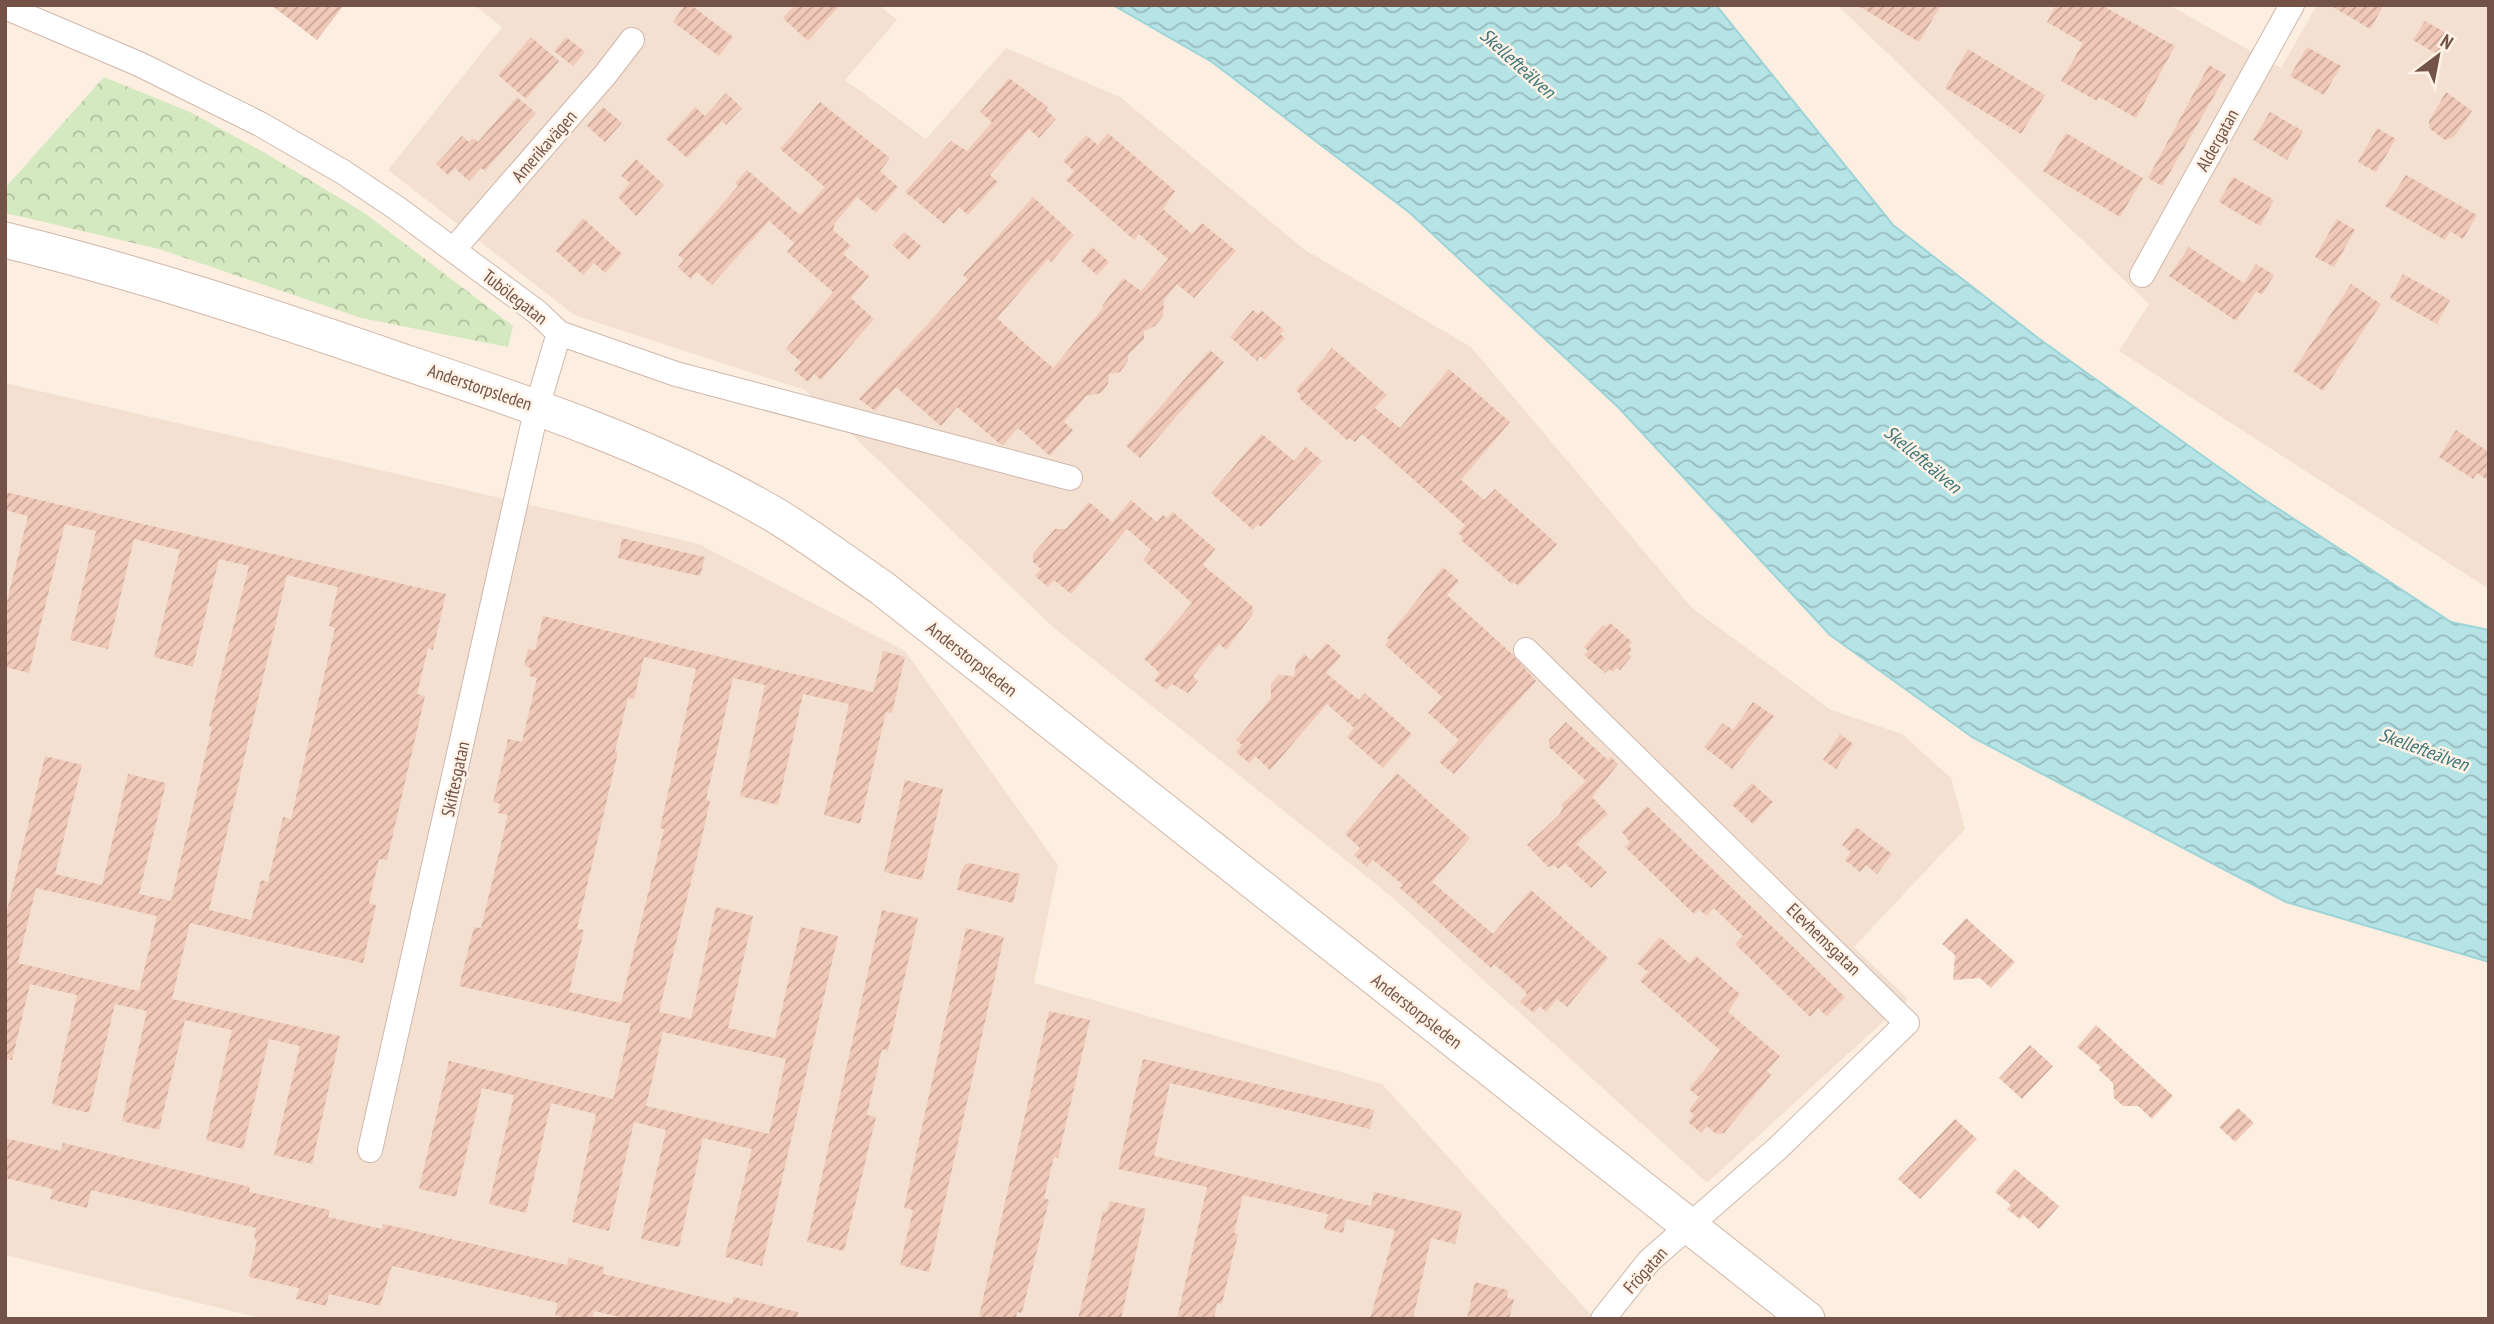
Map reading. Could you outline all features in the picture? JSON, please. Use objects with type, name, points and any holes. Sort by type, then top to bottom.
[{"type":"main road","name":"Anderstorpsleden","points":[[5,240],[95,262],[240,306],[537,407],[659,455],[769,512],[883,588],[1807,1319]]},
{"type":"street","name":"Aldergatan","points":[[2142,275],[2292,5]]},
{"type":"street","name":"Tubölegatan","points":[[5,7],[139,64],[260,124],[343,172],[537,312],[559,333],[676,374],[1070,478]]},
{"type":"street","name":"Amerikavägen","points":[[453,250],[606,75],[632,40]]},
{"type":"street","name":"Skiftesgatan","points":[[370,1150],[537,407],[559,333]]},
{"type":"street","name":"Elevhemsgatan","points":[[1526,650],[1907,1023],[1778,1148],[1689,1224]]},
{"type":"street","name":"Frögatan","points":[[1603,1319],[1649,1261],[1689,1224]]},
{"type":"shaded area","points":[[474,5],[879,5],[897,20],[845,80],[926,139],[1006,48],[1120,97],[1305,250],[1471,347],[1692,608],[1831,710],[1902,734],[1951,778],[1965,829],[1854,947],[1908,999],[1707,1183],[1392,897],[1054,628],[805,390],[574,315],[388,170],[502,27]]},
{"type":"shaded area","points":[[1837,5],[2169,5],[2281,68],[2317,5],[2489,5],[2489,589],[2119,351],[2149,304]]},
{"type":"shaded area","points":[[5,383],[699,544],[905,651],[1058,865],[1034,983],[1382,1084],[1595,1319],[264,1319],[5,1255]]},
{"type":"green space","points":[[104,77],[190,112],[267,154],[366,214],[513,326],[508,347],[361,318],[159,249],[5,213],[5,188]]},
{"type":"water","name":"Skellefteälven","points":[[1113,5],[1716,5],[1893,225],[2038,338],[2259,496],[2451,622],[2489,630],[2489,962],[2286,902],[1972,737],[1830,635],[1618,407],[1410,213],[1212,62]]},
{"type":"building","points":[[271,5],[344,5],[317,40]]},
{"type":"building","points":[[685,5],[691,5],[733,37],[719,56],[673,22]]},
{"type":"building","points":[[795,5],[840,5],[808,41],[783,18]]},
{"type":"building","points":[[1857,5],[1941,5],[1919,42]]},
{"type":"building","points":[[2056,5],[2101,5],[2175,46],[2136,118],[2099,97],[2097,101],[2061,81],[2083,43],[2047,22]]},
{"type":"building","points":[[2330,5],[2384,5],[2370,29]]},
{"type":"building","points":[[2425,21],[2452,36],[2440,56],[2413,40]]},
{"type":"building","points":[[531,37],[559,61],[526,99],[498,75]]},
{"type":"building","points":[[566,37],[585,52],[573,66],[554,51]]},
{"type":"building","points":[[2307,47],[2341,66],[2324,95],[2290,76]]},
{"type":"building","points":[[1968,49],[2045,95],[2021,134],[1945,88]]},
{"type":"building","points":[[2209,65],[2226,75],[2162,186],[2148,178]]},
{"type":"building","points":[[1009,78],[1048,107],[1046,110],[1056,119],[1039,138],[1029,129],[990,175],[998,182],[968,215],[959,207],[944,224],[905,192],[951,141],[967,151],[992,122],[980,112]]},
{"type":"building","points":[[2446,92],[2472,111],[2454,137],[2445,140],[2429,128],[2429,121]]},
{"type":"building","points":[[726,93],[742,108],[726,125],[722,121],[687,158],[666,139],[695,107],[705,116]]},
{"type":"building","points":[[517,97],[536,113],[485,171],[481,168],[469,181],[455,168],[448,175],[436,164],[462,136],[469,142],[473,138],[478,142]]},
{"type":"building","points":[[820,102],[890,158],[880,171],[898,187],[876,213],[857,197],[835,223],[833,230],[851,246],[843,254],[869,276],[851,298],[874,319],[821,380],[814,374],[808,382],[794,370],[801,362],[786,349],[833,292],[787,252],[794,243],[769,221],[712,285],[697,272],[691,279],[678,267],[684,260],[678,255],[738,186],[735,183],[747,170],[800,215],[825,187],[780,149]]},
{"type":"building","points":[[603,107],[622,123],[605,142],[587,126]]},
{"type":"building","points":[[2270,112],[2303,131],[2287,160],[2253,140]]},
{"type":"building","points":[[2377,128],[2396,139],[2376,172],[2358,162]]},
{"type":"building","points":[[1108,133],[1175,191],[1163,209],[1192,234],[1202,223],[1236,251],[1194,298],[1177,284],[1164,300],[1163,316],[1155,326],[1144,331],[1144,339],[1128,355],[1128,361],[1120,372],[1109,374],[1108,384],[1101,393],[1086,396],[1064,422],[1073,430],[1050,456],[1018,428],[1003,445],[1000,444],[957,407],[941,426],[896,387],[875,411],[859,399],[968,280],[963,275],[1033,197],[1074,235],[1051,262],[1048,259],[997,318],[1053,368],[1104,307],[1102,306],[1123,278],[1141,291],[1168,259],[1139,234],[1134,240],[1066,180],[1074,171],[1063,161],[1086,135],[1098,145]]},
{"type":"building","points":[[2066,133],[2143,178],[2120,217],[2043,171]]},
{"type":"building","points":[[636,159],[664,185],[636,216],[618,197],[630,183],[621,176]]},
{"type":"building","points":[[2406,175],[2477,215],[2463,239],[2450,231],[2445,240],[2385,206]]},
{"type":"building","points":[[2233,177],[2274,200],[2260,226],[2219,202]]},
{"type":"building","points":[[583,218],[622,254],[605,273],[594,263],[583,275],[556,251]]},
{"type":"building","points":[[2337,219],[2355,230],[2334,267],[2315,257]]},
{"type":"building","points":[[904,232],[921,246],[909,260],[892,245]]},
{"type":"building","points":[[1092,247],[1109,262],[1097,275],[1081,261]]},
{"type":"building","points":[[2189,247],[2256,291],[2236,321],[2169,276]]},
{"type":"building","points":[[2256,264],[2274,275],[2262,295],[2244,283]]},
{"type":"building","points":[[2403,274],[2450,300],[2437,324],[2390,298]]},
{"type":"building","points":[[2351,284],[2381,304],[2323,391],[2293,371]]},
{"type":"building","points":[[1253,310],[1258,314],[1261,310],[1284,330],[1280,334],[1285,338],[1265,360],[1260,356],[1257,361],[1230,337]]},
{"type":"building","points":[[1332,348],[1387,395],[1375,408],[1400,428],[1449,369],[1510,422],[1461,480],[1484,500],[1495,489],[1557,544],[1518,586],[1514,582],[1512,584],[1461,540],[1463,537],[1458,533],[1465,525],[1362,434],[1355,442],[1349,438],[1347,440],[1299,398],[1301,395],[1296,390]]},
{"type":"building","points":[[1210,350],[1224,362],[1140,458],[1126,446]]},
{"type":"building","points":[[2456,430],[2489,452],[2489,481],[2477,473],[2473,479],[2439,457]]},
{"type":"building","points":[[1262,434],[1294,461],[1306,447],[1322,461],[1261,527],[1258,524],[1253,530],[1211,493]]},
{"type":"building","points":[[5,492],[446,594],[433,650],[428,648],[417,694],[425,696],[387,860],[379,859],[374,880],[369,903],[376,905],[363,963],[190,923],[172,999],[340,1036],[312,1164],[274,1155],[300,1046],[269,1039],[243,1149],[206,1140],[232,1030],[185,1020],[159,1130],[122,1121],[147,1011],[115,1004],[89,1113],[52,1104],[77,995],[30,984],[12,1060],[5,1059],[5,919],[45,756],[82,765],[55,874],[102,885],[128,774],[166,783],[139,894],[171,901],[212,727],[209,726],[217,690],[249,566],[219,559],[193,667],[154,657],[180,550],[134,539],[108,649],[70,640],[96,531],[65,524],[29,673],[5,667],[5,609],[28,516],[5,510]],"holes":[[[287,575],[338,587],[329,626],[335,628],[291,819],[283,817],[268,882],[261,880],[251,920],[209,910]],[[36,888],[157,916],[139,991],[18,963]]]},
{"type":"building","points":[[1131,500],[1157,522],[1163,515],[1167,518],[1173,512],[1215,549],[1203,565],[1252,606],[1253,614],[1226,650],[1219,644],[1193,676],[1198,681],[1188,693],[1172,684],[1166,690],[1154,680],[1160,673],[1144,659],[1192,603],[1143,560],[1151,550],[1127,529],[1071,594],[1054,580],[1048,587],[1035,576],[1041,569],[1033,562],[1033,554],[1055,529],[1066,529],[1089,502],[1112,522]]},
{"type":"building","points":[[622,538],[705,557],[700,576],[618,558]]},
{"type":"building","points":[[1443,567],[1459,581],[1447,595],[1512,654],[1536,681],[1454,774],[1439,762],[1459,740],[1428,713],[1442,697],[1385,645],[1389,640],[1387,638]]},
{"type":"building","points":[[543,616],[873,692],[883,651],[905,657],[892,713],[886,712],[860,824],[824,815],[849,704],[803,694],[778,805],[740,796],[765,685],[733,678],[706,800],[710,801],[659,1012],[691,1019],[716,907],[753,916],[728,1028],[775,1038],[801,927],[838,936],[762,1266],[725,1257],[752,1149],[703,1138],[679,1247],[641,1239],[666,1130],[634,1122],[609,1231],[572,1222],[596,1114],[551,1103],[526,1213],[489,1204],[514,1095],[482,1088],[456,1197],[419,1189],[449,1061],[613,1099],[631,1024],[459,986],[474,927],[481,928],[508,815],[498,813],[500,804],[493,802],[508,739],[522,742],[537,678],[529,676],[531,668],[524,666],[528,649],[535,650]],"holes":[[[644,657],[696,669],[660,828],[664,829],[621,1003],[569,992],[584,930],[577,929],[618,752],[615,751],[628,698],[634,699]],[[663,1032],[786,1059],[769,1134],[646,1106]]]},
{"type":"building","points":[[1610,623],[1632,642],[1628,646],[1632,650],[1628,654],[1631,657],[1620,670],[1616,668],[1613,672],[1609,669],[1605,673],[1584,655],[1588,651],[1584,647],[1603,625],[1606,627]]},
{"type":"building","points":[[1327,643],[1341,656],[1326,673],[1359,700],[1365,693],[1412,734],[1383,768],[1347,737],[1354,728],[1327,704],[1270,770],[1255,756],[1249,763],[1236,752],[1242,745],[1236,740],[1271,698],[1271,684],[1279,675],[1294,676],[1296,664],[1304,654],[1311,660]]},
{"type":"building","points":[[1753,702],[1774,716],[1732,769],[1704,747],[1723,723],[1733,730]]},
{"type":"building","points":[[1566,722],[1608,760],[1611,757],[1618,764],[1592,797],[1608,814],[1576,844],[1607,872],[1591,888],[1565,863],[1558,869],[1554,865],[1548,867],[1527,845],[1559,815],[1563,808],[1561,805],[1586,781],[1549,747],[1549,740]]},
{"type":"building","points":[[1840,734],[1853,744],[1836,769],[1823,760]]},
{"type":"building","points":[[1397,773],[1470,838],[1432,882],[1493,934],[1531,890],[1608,958],[1567,1007],[1557,999],[1546,1012],[1540,1006],[1534,1013],[1520,1002],[1527,994],[1522,988],[1494,964],[1491,968],[1400,888],[1403,885],[1373,860],[1367,867],[1354,855],[1360,848],[1345,834]]},
{"type":"building","points":[[905,780],[943,789],[922,880],[884,872]]},
{"type":"building","points":[[1752,783],[1773,802],[1753,824],[1732,805]]},
{"type":"building","points":[[1647,806],[1845,997],[1827,1016],[1818,1008],[1810,1017],[1735,944],[1743,936],[1714,908],[1706,916],[1699,909],[1694,914],[1625,847],[1630,842],[1622,832]]},
{"type":"building","points":[[1856,827],[1892,854],[1877,874],[1866,865],[1860,872],[1845,860],[1851,852],[1842,845]]},
{"type":"building","points":[[965,864],[1020,874],[1013,903],[957,890],[961,872]]},
{"type":"building","points":[[882,910],[918,918],[888,1051],[882,1049],[867,1115],[876,1117],[844,1251],[807,1242]]},
{"type":"building","points":[[1966,918],[2015,962],[1991,988],[1980,978],[1953,980],[1955,955],[1942,944]]},
{"type":"building","points":[[966,928],[1004,937],[929,1272],[900,1265],[913,1210],[904,1208]]},
{"type":"building","points":[[1660,937],[1689,963],[1696,956],[1740,994],[1728,1012],[1780,1056],[1767,1071],[1771,1075],[1724,1133],[1716,1134],[1707,1126],[1701,1133],[1688,1122],[1694,1115],[1689,1110],[1699,1097],[1689,1089],[1720,1050],[1640,981],[1648,972],[1637,963]]},
{"type":"building","points":[[1049,1011],[1090,1020],[1058,1158],[1054,1157],[1044,1198],[1049,1200],[1022,1313],[1017,1312],[1016,1319],[993,1319],[979,1316]]},
{"type":"building","points":[[2096,1025],[2173,1096],[2152,1119],[2138,1106],[2123,1106],[2114,1098],[2113,1083],[2099,1070],[2101,1067],[2077,1047]]},
{"type":"building","points":[[2030,1045],[2053,1066],[2022,1099],[1999,1078]]},
{"type":"building","points":[[1143,1059],[1374,1110],[1370,1129],[1170,1083],[1154,1156],[1371,1206],[1374,1192],[1462,1212],[1455,1244],[1431,1238],[1413,1319],[1370,1319],[1395,1230],[1346,1219],[1343,1233],[1324,1229],[1328,1214],[1243,1195],[1234,1233],[1238,1234],[1222,1304],[1217,1303],[1214,1319],[1177,1319],[1207,1187],[1118,1169]]},
{"type":"building","points":[[2238,1108],[2254,1123],[2235,1142],[2219,1127]]},
{"type":"building","points":[[1955,1119],[1977,1139],[1920,1199],[1898,1179]]},
{"type":"building","points":[[5,1138],[61,1151],[63,1143],[250,1187],[249,1192],[330,1210],[328,1217],[382,1229],[383,1224],[567,1265],[569,1258],[604,1267],[603,1274],[732,1304],[734,1297],[798,1312],[797,1319],[628,1319],[594,1311],[592,1319],[571,1319],[555,1315],[558,1303],[392,1266],[380,1306],[329,1294],[326,1306],[296,1299],[299,1288],[249,1277],[257,1240],[254,1239],[256,1228],[91,1190],[87,1208],[50,1199],[53,1189],[5,1178]]},
{"type":"building","points":[[2015,1169],[2059,1206],[2039,1229],[2023,1215],[2020,1219],[2007,1209],[2011,1205],[1995,1192]]},
{"type":"building","points":[[1110,1201],[1146,1209],[1121,1319],[1078,1319],[1103,1211],[1107,1212]]},
{"type":"building","points":[[1475,1282],[1508,1290],[1507,1298],[1514,1299],[1509,1319],[1467,1319]]}]
